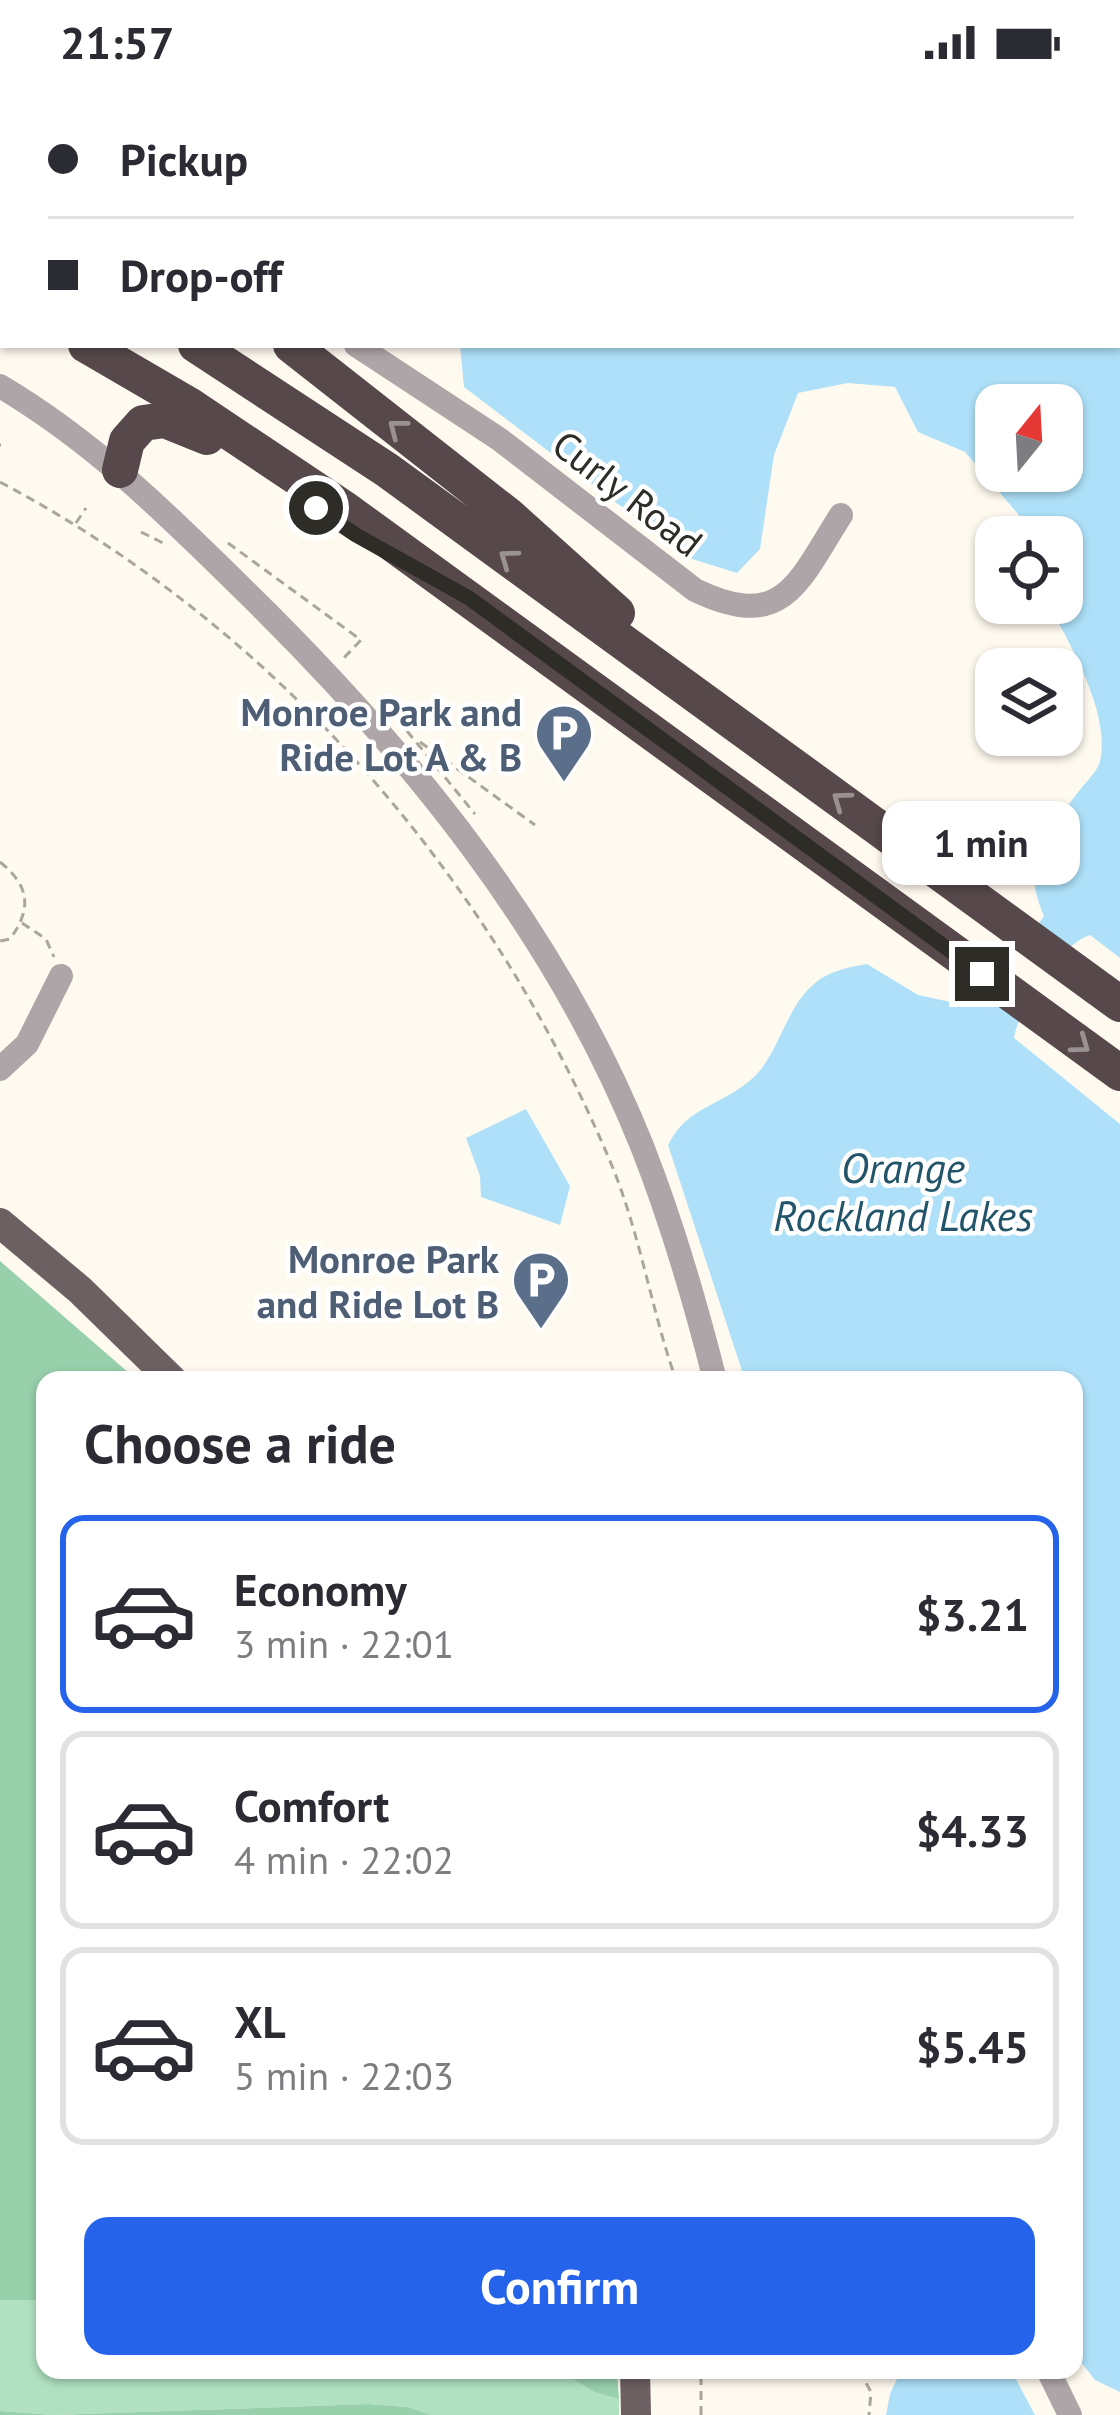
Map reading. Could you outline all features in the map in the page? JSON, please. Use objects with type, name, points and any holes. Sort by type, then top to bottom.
[{"type":"highway","points":[[91,348],[258,449],[1120,1073]]},
{"type":"highway","points":[[201,348],[387,470],[1120,1004]]},
{"type":"highway","points":[[295,348],[533,536],[644,637],[698,678],[772,750]]},
{"type":"highway","points":[[120,470],[136,428],[149,420],[177,423],[226,448],[356,535],[469,598]]},
{"type":"main road","points":[[0,1223],[80,1290],[163,1371]]},
{"type":"main road","points":[[635,2379],[636,2415]]},
{"type":"street","name":"Curly Road","points":[[361,348],[499,439],[695,590],[724,604],[751,608],[773,602],[795,587],[841,515]]},
{"type":"street","points":[[0,386],[120,470],[349,696],[423,781],[486,866],[555,975],[625,1106],[679,1251],[712,1371]]},
{"type":"street","points":[[0,1069],[27,1044],[61,976]]},
{"type":"street","points":[[1052,2379],[1070,2415]]},
{"type":"path","points":[[0,482],[152,577],[225,634],[380,784],[455,881],[532,999],[612,1166],[673,1371]]},
{"type":"path","points":[[75,525],[86,508]]},
{"type":"path","points":[[141,532],[163,545],[177,538]]},
{"type":"path","points":[[226,541],[362,640],[341,661]]},
{"type":"path","points":[[416,740],[536,826]]},
{"type":"path","points":[[0,862],[25,889],[27,905],[10,939],[0,940]]},
{"type":"path","points":[[22,923],[46,939],[61,976]]},
{"type":"path","points":[[700,2379],[700,2415]]},
{"type":"path","points":[[864,2379],[871,2392],[869,2415]]},
{"type":"green space","points":[[0,1261],[127,1371],[36,1371],[36,2300],[0,2300]]},
{"type":"green space","points":[[0,2300],[36,2300],[36,2379],[573,2379],[619,2399],[619,2415],[431,2415],[408,2407],[368,2404],[54,2415],[0,2411]]},
{"type":"green space","points":[[573,2379],[618,2379],[619,2399]]},
{"type":"green space","points":[[368,2404],[408,2407],[431,2415],[54,2415]]},
{"type":"green space","points":[[0,2411],[54,2415],[0,2415]]},
{"type":"water","name":"Orange Rockland Lakes","points":[[460,348],[1120,348],[1120,958],[1090,935],[1078,941],[1042,979],[1014,1038],[1120,1124],[1120,2392],[1095,2380],[1083,2365],[1083,1371],[742,1371],[668,1145],[696,1114],[754,1077],[797,1004],[821,979],[867,964],[918,995],[965,1005],[986,999],[1044,916],[1034,879],[1039,849],[1097,769],[1102,743],[1083,673],[1083,648],[1072,648],[1059,624],[1083,624],[1083,516],[1020,516],[999,492],[1083,492],[1083,384],[975,384],[975,464],[965,452],[918,432],[895,387],[848,383],[798,393],[774,455],[760,549],[737,573],[689,558],[464,387]]},
{"type":"water","points":[[526,1109],[570,1186],[560,1225],[481,1197],[480,1176],[466,1138]]},
{"type":"water","points":[[897,2379],[1016,2379],[1035,2415],[886,2415]]},
{"type":"pier","points":[[1019,945],[1074,949],[1023,1024],[999,972]]},
{"type":"place","name":"Monroe Park and Ride Lot A & B","points":[[564,784]]},
{"type":"place","name":"Monroe Park and Ride Lot B","points":[[541,1331]]},
{"type":"route","points":[[316,508],[469,598],[982,974]]}]
